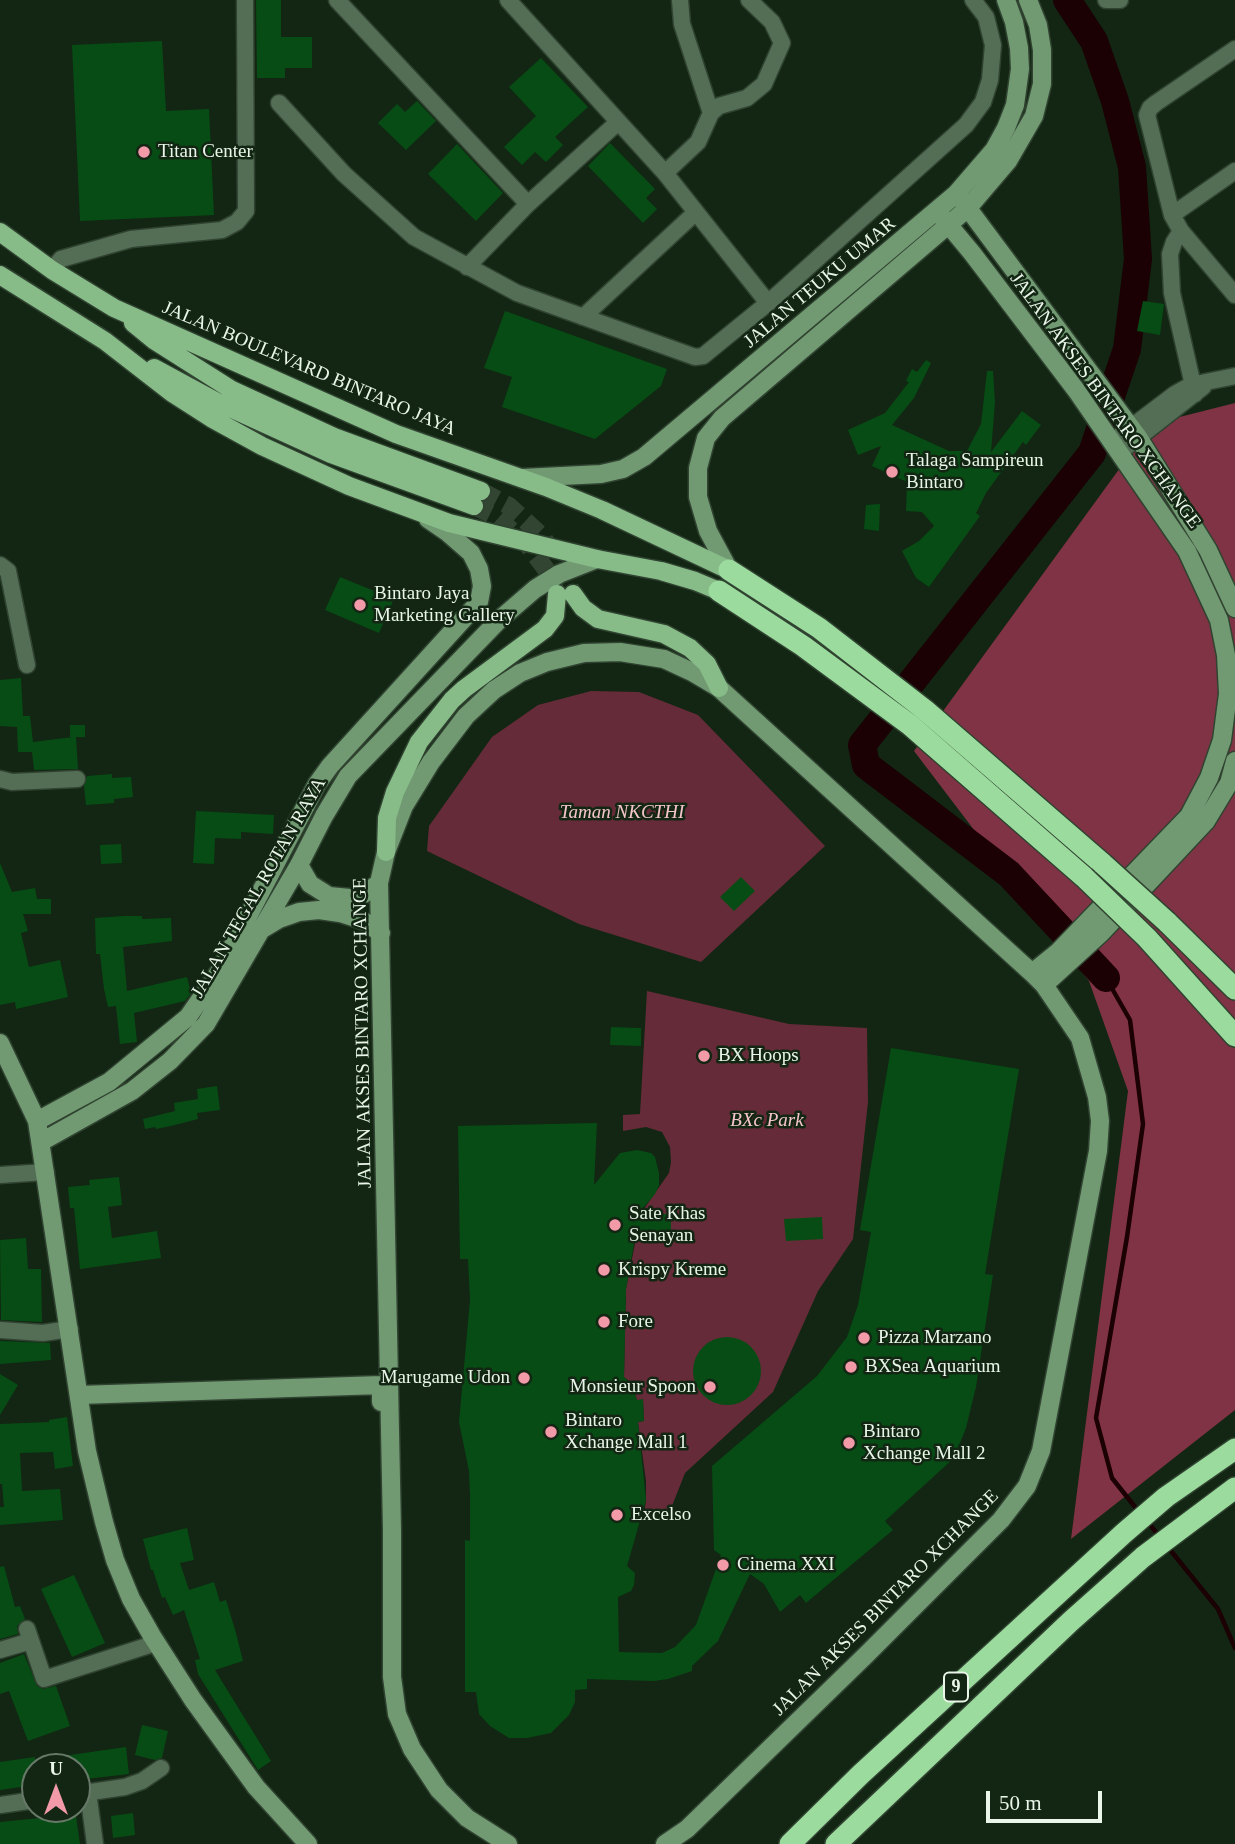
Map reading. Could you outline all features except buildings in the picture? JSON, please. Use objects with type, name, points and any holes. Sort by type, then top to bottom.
[{"type":"highway","points":[[729,570],[819,628],[874,670],[917,717],[1147,938],[1235,1036]]},
{"type":"highway","points":[[719,591],[861,688],[917,717],[1103,864],[1235,989]]},
{"type":"highway","name":"9","points":[[790,1844],[861,1773],[1124,1533],[1166,1497],[1235,1449]]},
{"type":"highway","name":"9","points":[[836,1844],[1071,1621],[1143,1557],[1235,1488]]},
{"type":"main road","name":"JALAN TEUKU UMAR","points":[[962,201],[1006,128],[1015,105],[1020,69],[1019,48],[1006,0]]},
{"type":"main road","name":"JALAN TEUKU UMAR","points":[[729,570],[708,531],[698,497],[698,468],[706,438],[722,418],[1008,161],[1034,116],[1042,83],[1042,50],[1038,25],[1028,0]]},
{"type":"main road","name":"JALAN AKSES BINTARO XCHANGE","points":[[962,201],[1131,428],[1208,550],[1235,608]]},
{"type":"main road","name":"JALAN TEUKU UMAR","points":[[518,478],[601,474],[622,469],[644,457],[943,218]]},
{"type":"main road","name":"JALAN AKSES BINTARO XCHANGE","points":[[943,218],[1076,390],[1187,551],[1219,620],[1226,655],[1228,694],[1222,740],[1209,778],[1189,816],[1087,921],[1065,957]]},
{"type":"main road","name":"JALAN BOULEVARD BINTARO JAYA","points":[[0,232],[52,270],[114,308],[396,434],[602,510],[729,570]]},
{"type":"main road","points":[[0,275],[105,341],[217,402],[291,437],[376,471],[477,498],[232,390],[155,341],[114,308]]},
{"type":"main road","points":[[105,341],[172,393],[211,418],[310,468],[421,514],[597,559],[676,575],[719,591]]},
{"type":"main road","points":[[421,514],[471,553],[479,569],[482,586],[479,602],[494,604],[498,608],[499,620]]},
{"type":"main road","name":"JALAN TEGAL ROTAN RAYA","points":[[37,1121],[109,1082],[188,1017],[299,865],[348,776],[499,620],[559,574],[597,559]]},
{"type":"main road","points":[[386,852],[387,818],[419,742],[443,710],[464,689],[545,629],[555,616],[565,594],[598,619],[649,630],[684,644],[707,664],[719,688]]},
{"type":"main road","name":"JALAN TEGAL ROTAN RAYA","points":[[41,1142],[132,1091],[170,1061],[206,1024],[317,785],[330,766],[479,602]]},
{"type":"main road","name":"JALAN AKSES BINTARO XCHANGE","points":[[508,1844],[467,1818],[439,1790],[412,1749],[397,1714],[392,1678],[392,1530],[379,883],[386,852],[404,806],[466,716],[494,690],[520,673],[547,662],[584,653],[620,652],[664,659],[719,688],[1038,979],[1080,1038],[1097,1097],[1100,1121],[1098,1151],[1041,1451],[1027,1486],[1001,1520],[866,1655],[687,1829],[665,1844]]},
{"type":"main road","name":"JALAN AKSES BINTARO XCHANGE","points":[[1038,979],[1101,933],[1206,821],[1228,783],[1235,761]]},
{"type":"main road","points":[[299,865],[310,884],[329,896],[361,896],[379,883]]},
{"type":"main road","points":[[254,924],[299,912],[319,910],[362,920],[381,933]]},
{"type":"main road","points":[[0,1043],[37,1121],[87,1451],[107,1535],[131,1599],[156,1643],[226,1748],[256,1787],[308,1844]]},
{"type":"main road","name":"JALAN AKSES BINTARO XCHANGE","points":[[79,1395],[381,1385],[385,1517],[392,1530]]},
{"type":"street","points":[[52,270],[61,259],[131,239],[222,230],[237,222],[246,211],[245,0]]},
{"type":"street","points":[[337,0],[528,205]]},
{"type":"street","points":[[508,0],[665,173],[768,303]]},
{"type":"street","points":[[680,0],[682,24],[711,113]]},
{"type":"street","points":[[665,173],[698,142],[711,113],[719,106],[747,98],[764,84],[779,54],[782,43],[777,29],[749,0]]},
{"type":"street","points":[[279,103],[344,174],[414,237],[517,293],[695,357],[703,356],[768,303],[965,125],[983,102],[990,80],[993,45],[986,17],[973,0]]},
{"type":"street","points":[[1106,0],[1120,0]]},
{"type":"street","points":[[1235,49],[1150,108],[1147,115],[1172,215],[1181,231],[1235,295]]},
{"type":"street","points":[[467,267],[528,205],[617,122]]},
{"type":"street","points":[[1172,215],[1235,171]]},
{"type":"street","points":[[583,317],[695,213]]},
{"type":"street","points":[[1181,231],[1174,243],[1170,268],[1172,293],[1198,387]]},
{"type":"street","points":[[1114,443],[1175,394],[1235,376]]},
{"type":"street","points":[[0,565],[8,571],[27,665]]},
{"type":"street","points":[[0,779],[12,782],[77,779]]},
{"type":"street","points":[[0,1175],[46,1172]]},
{"type":"street","points":[[0,1329],[43,1333],[70,1329]]},
{"type":"street","points":[[0,1650],[29,1635],[44,1679],[156,1643]]},
{"type":"street","points":[[91,1792],[142,1782],[161,1768]]},
{"type":"street","points":[[0,1805],[21,1802]]},
{"type":"street","points":[[90,1823],[95,1844]]},
{"type":"green space","name":"Taman NKCTHI","points":[[591,691],[639,692],[698,715],[825,846],[701,962],[579,924],[427,851],[429,826],[492,737],[538,705]]},
{"type":"green space","name":"BXc Park","points":[[647,991],[789,1024],[867,1028],[868,1102],[853,1239],[818,1291],[773,1392],[685,1473],[670,1511],[644,1515],[646,1481],[638,1422],[644,1421],[643,1400],[637,1400],[631,1383],[624,1377],[626,1289],[641,1213],[669,1173],[671,1162],[670,1147],[662,1132],[646,1127],[623,1131],[623,1115],[640,1114]]},
{"type":"shaded area","points":[[1235,403],[1235,1410],[1071,1539],[1128,1091],[1089,981],[914,751],[1152,424]]},
{"type":"waterway","points":[[1067,0],[1094,41],[1115,101],[1132,167],[1138,259],[1127,349],[1092,453],[862,745],[866,765],[1009,874],[1106,978]]},
{"type":"waterway","points":[[1106,978],[1130,1020],[1143,1124],[1096,1418],[1112,1478],[1139,1512]]},
{"type":"waterway","points":[[1147,1521],[1159,1536]]},
{"type":"waterway","points":[[1167,1546],[1218,1609],[1235,1648]]},
{"type":"tunnel","points":[[481,491],[509,506],[542,536],[573,594]]},
{"type":"tunnel","points":[[474,506],[496,517],[526,543],[545,568],[556,591]]},
{"type":"place","name":"Titan Center","points":[[144,152]]},
{"type":"place","name":"Talaga Sampireun Bintaro","points":[[892,472]]},
{"type":"place","name":"Bintaro Jaya Marketing Gallery","points":[[360,605]]},
{"type":"place","name":"BX Hoops","points":[[704,1056]]},
{"type":"place","name":"Sate Khas Senayan","points":[[615,1225]]},
{"type":"place","name":"Krispy Kreme","points":[[604,1270]]},
{"type":"place","name":"Fore","points":[[604,1322]]},
{"type":"place","name":"Pizza Marzano","points":[[864,1338]]},
{"type":"place","name":"BXSea Aquarium","points":[[851,1367]]},
{"type":"place","name":"Marugame Udon","points":[[524,1378]]},
{"type":"place","name":"Monsieur Spoon","points":[[710,1387]]},
{"type":"place","name":"Bintaro Xchange Mall 1","points":[[551,1432]]},
{"type":"place","name":"Bintaro Xchange Mall 2","points":[[849,1443]]},
{"type":"place","name":"Excelso","points":[[617,1515]]},
{"type":"place","name":"Cinema XXI","points":[[723,1565]]}]
